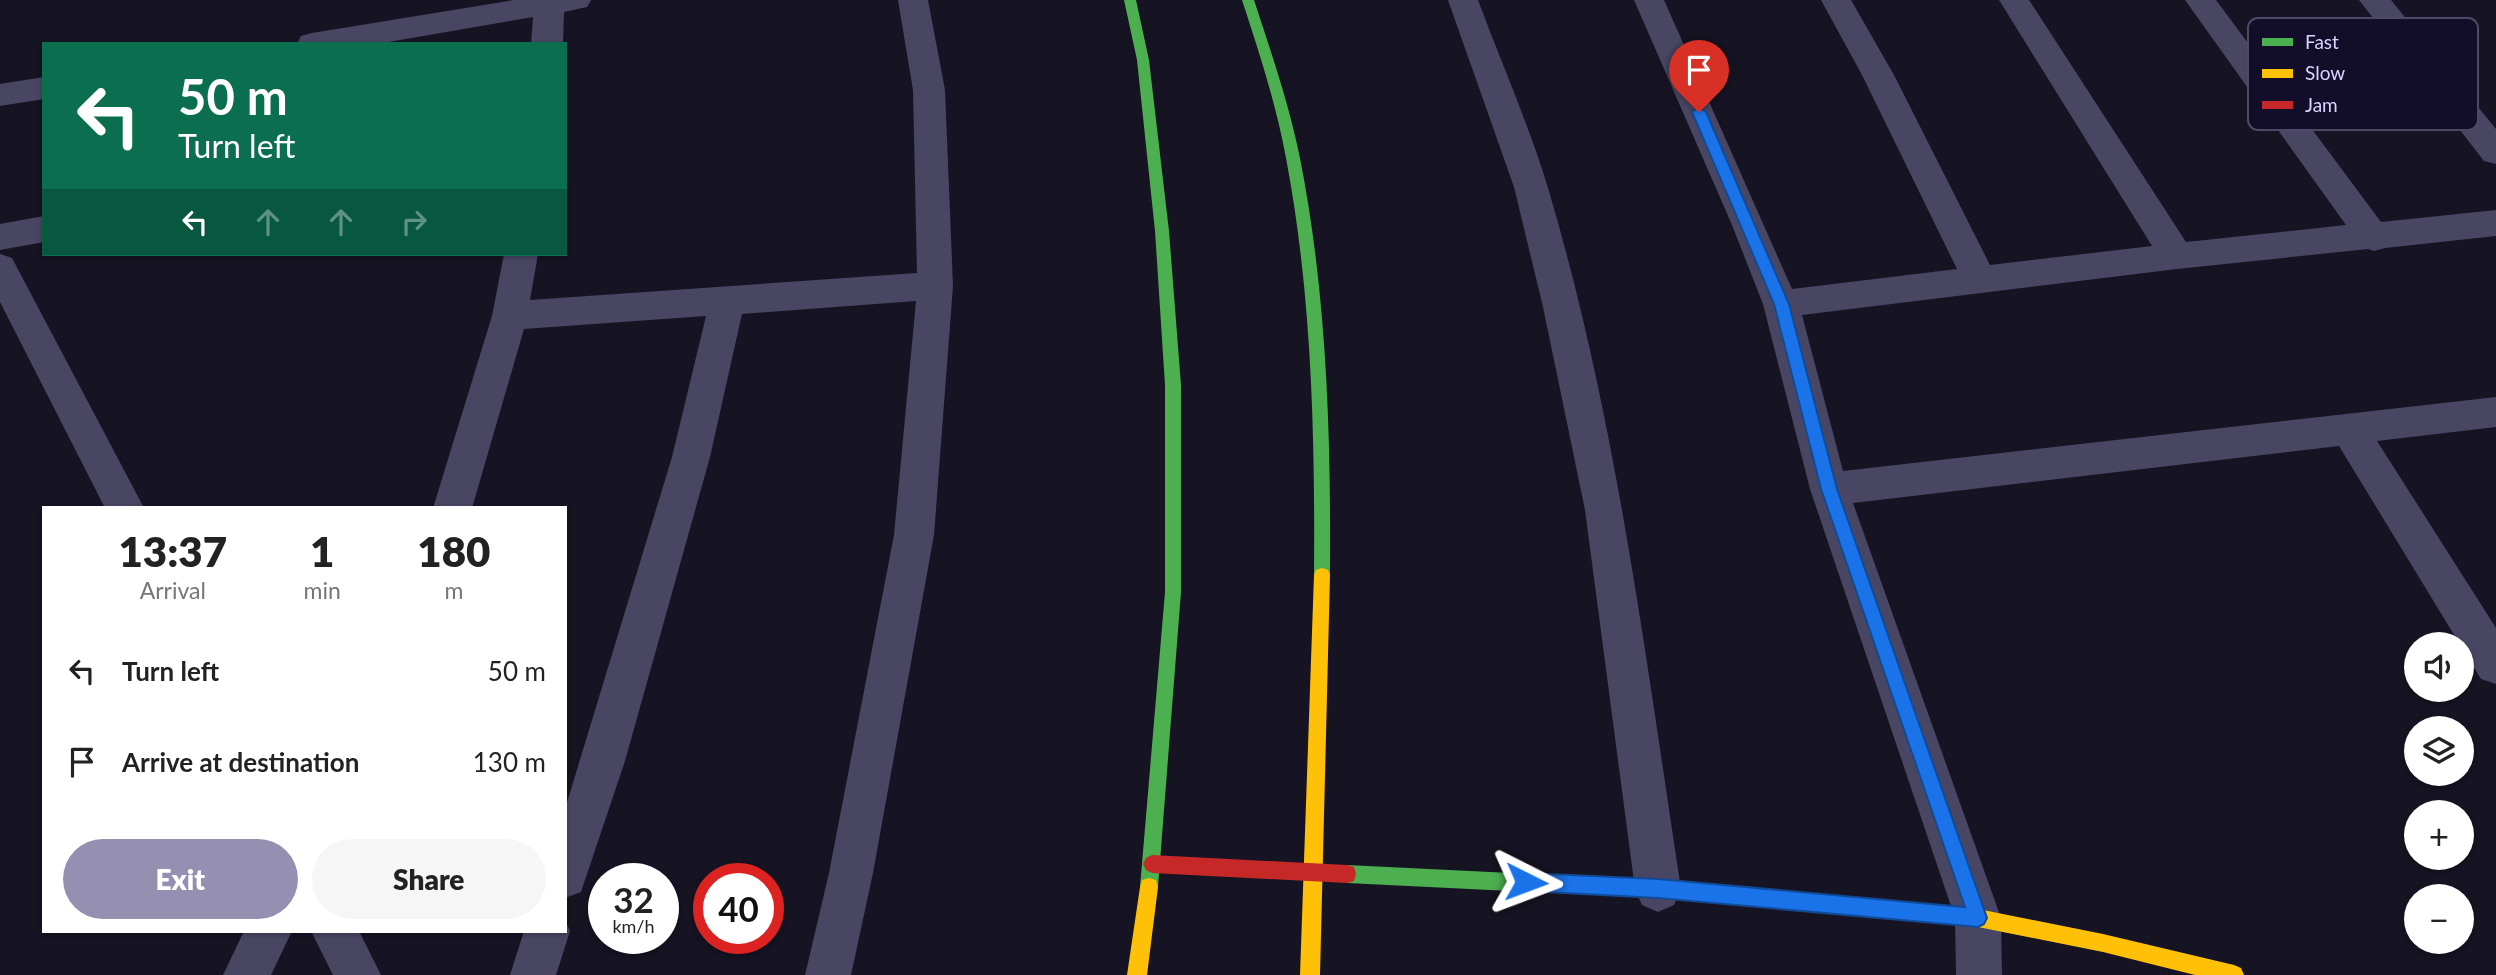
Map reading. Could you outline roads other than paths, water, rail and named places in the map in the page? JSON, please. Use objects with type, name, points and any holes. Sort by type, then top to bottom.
[{"type":"street","points":[[828,975],[851,873],[915,534],[935,286],[929,90],[912,0]]},
{"type":"street","points":[[1130,0],[1145,73],[1162,231],[1173,385],[1173,592],[1152,864],[1138,975]]},
{"type":"street","points":[[1248,0],[1259,31],[1291,153],[1316,312],[1324,483],[1310,975]]},
{"type":"street","points":[[1463,0],[1531,187],[1561,307],[1604,510],[1658,889]]},
{"type":"street","points":[[1649,0],[1782,304],[1829,489],[1978,918],[1979,975]]},
{"type":"street","points":[[1836,0],[1878,75],[1980,280]]},
{"type":"street","points":[[2014,0],[2177,256]]},
{"type":"street","points":[[2200,0],[2248,65]]},
{"type":"street","points":[[2374,0],[2388,18]]},
{"type":"street","points":[[324,42],[559,2],[548,42]]},
{"type":"street","points":[[0,95],[42,88]]},
{"type":"street","points":[[2295,130],[2374,237]]},
{"type":"street","points":[[2478,130],[2496,152]]},
{"type":"street","points":[[1782,304],[2177,256],[2496,223]]},
{"type":"street","points":[[0,237],[42,229]]},
{"type":"street","points":[[453,506],[510,316],[521,256]]},
{"type":"street","points":[[0,268],[124,506]]},
{"type":"street","points":[[510,316],[935,286]]},
{"type":"street","points":[[567,870],[603,761],[691,457],[727,301]]},
{"type":"street","points":[[1829,489],[2496,412]]},
{"type":"street","points":[[2349,430],[2496,665]]},
{"type":"street","points":[[1152,864],[1658,889],[1978,918],[2104,943],[2234,975]]},
{"type":"street","points":[[246,975],[268,933]]},
{"type":"street","points":[[335,933],[358,975]]},
{"type":"street","points":[[533,975],[546,933]]}]
